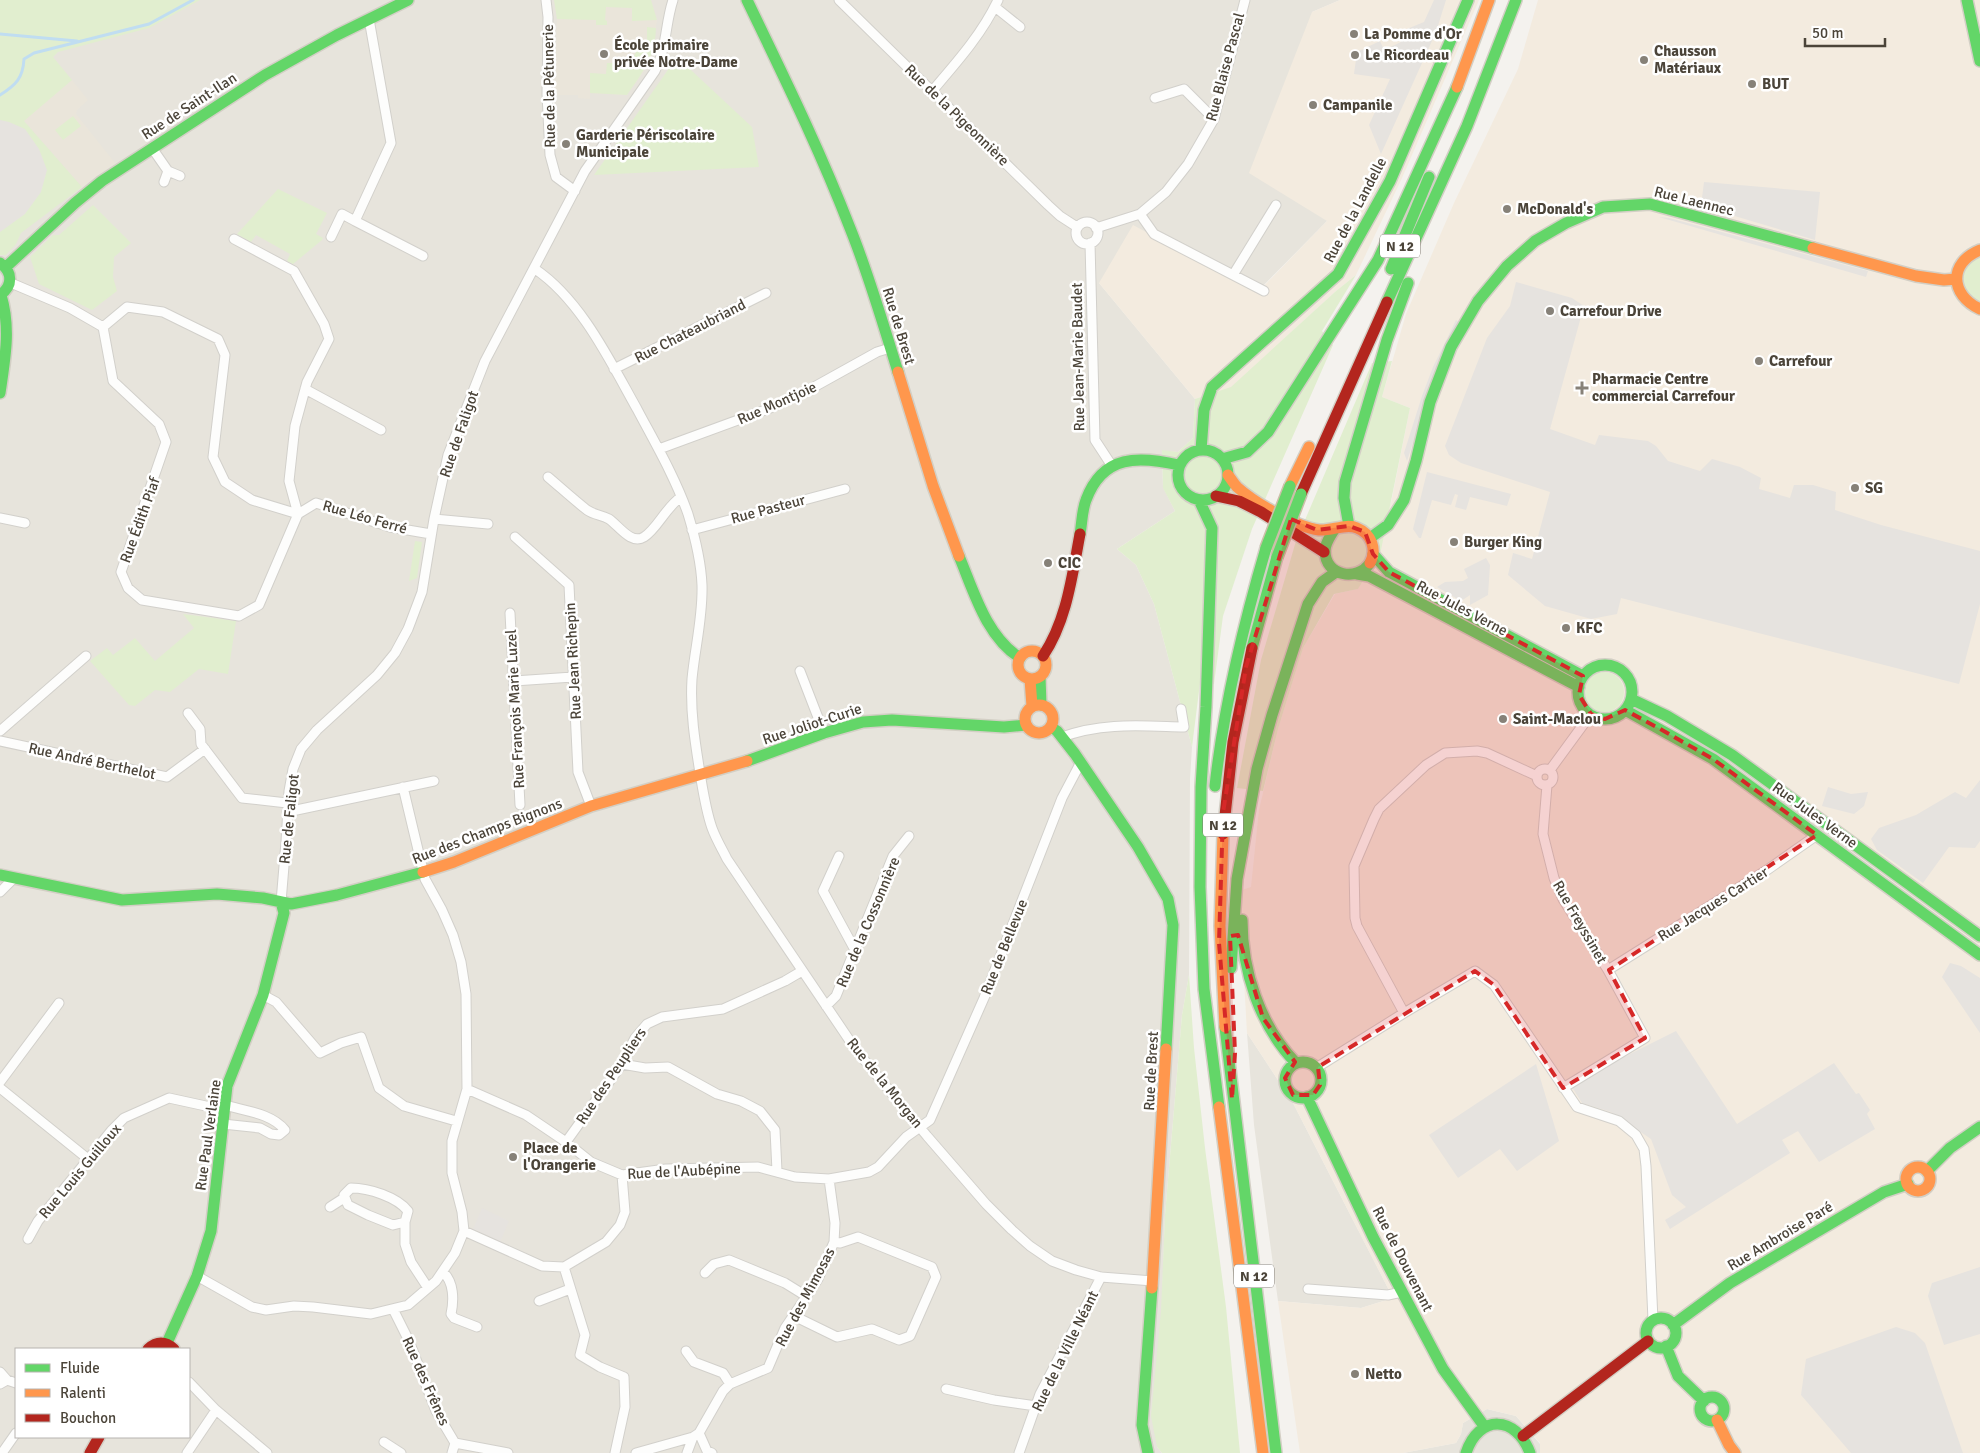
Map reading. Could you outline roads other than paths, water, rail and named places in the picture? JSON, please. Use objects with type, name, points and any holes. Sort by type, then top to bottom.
[{"type":"main road","name":"Rue de Saint-Ilan","points":[[3,265],[102,181],[152,148],[265,75],[408,0]]},
{"type":"main road","name":"Rue de Brest","points":[[747,0],[832,183],[869,282],[943,517],[977,597],[999,639],[1020,658]]},
{"type":"main road","name":"Rue de la Landelle","points":[[1201,450],[1202,416],[1205,399],[1212,387],[1338,274],[1390,181],[1468,0]]},
{"type":"main road","points":[[1222,459],[1247,452],[1268,432],[1378,260],[1456,90],[1489,0]]},
{"type":"main road","name":"N 12","points":[[1329,404],[1386,280],[1485,40],[1498,0]]},
{"type":"main road","name":"N 12","points":[[1276,1453],[1223,1015],[1219,943],[1220,861],[1233,738],[1254,631],[1278,556],[1301,494],[1348,387],[1422,230],[1482,92],[1516,0]]},
{"type":"main road","points":[[1967,0],[1980,61]]},
{"type":"main road","name":"Rue Laennec","points":[[1370,538],[1388,525],[1404,500],[1430,402],[1451,347],[1478,300],[1507,266],[1535,241],[1566,223],[1603,207],[1650,204],[1916,276],[1944,280],[1956,279]]},
{"type":"main road","points":[[1349,526],[1344,498],[1345,482],[1387,340],[1418,258],[1422,230]]},
{"type":"main road","points":[[1980,250],[1968,256],[1962,262],[1956,279],[1957,288],[1961,296],[1967,303],[1980,309]]},
{"type":"main road","points":[[0,393],[8,331],[7,312],[0,295],[5,292],[11,283],[11,277],[3,265]]},
{"type":"main road","name":"N 12","points":[[1263,1453],[1204,989],[1213,803],[1219,742],[1236,653],[1266,548],[1290,486],[1313,437]]},
{"type":"main road","points":[[1228,475],[1222,491],[1216,496],[1199,500],[1186,493],[1181,487],[1178,472],[1179,465],[1188,454],[1209,450],[1222,459],[1228,475],[1244,493],[1304,526],[1317,530],[1334,530],[1349,526],[1358,527],[1370,538],[1373,554],[1368,566],[1357,574],[1350,575],[1336,572],[1326,560],[1324,544],[1334,530]]},
{"type":"main road","points":[[1043,656],[1051,645],[1064,608],[1071,582],[1086,500],[1090,489],[1112,466],[1131,458],[1145,458],[1179,465]]},
{"type":"main road","points":[[1216,496],[1238,501],[1257,510],[1324,552]]},
{"type":"main road","points":[[1199,500],[1212,528],[1206,707],[1201,787],[1200,887],[1204,989]]},
{"type":"main road","name":"Rue Jules Verne","points":[[1373,554],[1389,572],[1581,682]]},
{"type":"main road","points":[[1232,1099],[1235,1052],[1231,963],[1234,909],[1237,879],[1257,769],[1272,715],[1308,604],[1322,582],[1336,572]]},
{"type":"main road","name":"Rue Jules Verne","points":[[1357,574],[1369,576],[1581,682]]},
{"type":"main road","points":[[1035,678],[1026,677],[1018,666],[1020,658],[1031,651],[1035,651],[1043,656],[1046,667],[1035,678],[1037,706]]},
{"type":"main road","points":[[1601,665],[1615,667],[1627,676],[1631,683],[1631,699],[1625,710],[1619,715],[1605,718],[1591,714],[1581,702],[1581,682],[1594,667],[1601,665]]},
{"type":"main road","name":"Rue Jules Verne","points":[[1631,699],[1667,716],[1732,756],[1980,936]]},
{"type":"main road","points":[[1037,706],[1045,706],[1052,713],[1053,718],[1051,726],[1044,732],[1036,733],[1026,725],[1026,712],[1037,706]]},
{"type":"main road","name":"Rue Jules Verne","points":[[1625,710],[1706,755],[1980,955]]},
{"type":"main road","name":"Rue Joliot-Curie","points":[[700,775],[756,758],[824,733],[863,722],[879,720],[1004,727],[1026,725]]},
{"type":"main road","name":"Rue de Brest","points":[[1051,726],[1081,762],[1138,846],[1168,899],[1173,925],[1153,1282],[1142,1425],[1148,1453]]},
{"type":"main road","name":"Rue des Champs Bignons","points":[[0,875],[122,900],[217,894],[263,898],[291,904],[336,895],[424,872],[454,862],[592,806],[700,775]]},
{"type":"main road","points":[[1249,818],[1241,928],[1247,968],[1263,1018],[1278,1044],[1296,1063],[1309,1063],[1319,1073],[1320,1085],[1317,1091],[1307,1097],[1293,1095],[1286,1088],[1286,1074],[1296,1063]]},
{"type":"main road","name":"Rue Paul Verlaine","points":[[170,1346],[197,1276],[211,1231],[228,1086],[263,995],[284,913],[281,902]]},
{"type":"main road","name":"Rue de Douvenant","points":[[1307,1097],[1373,1237],[1443,1369],[1484,1426]]},
{"type":"main road","points":[[1927,1171],[1950,1148],[1980,1127]]},
{"type":"main road","points":[[1920,1168],[1927,1171],[1930,1178],[1926,1188],[1916,1191],[1908,1184],[1907,1176],[1912,1170],[1920,1168]]},
{"type":"main road","name":"Rue Ambroise Paré","points":[[1674,1325],[1730,1283],[1884,1192],[1908,1184]]},
{"type":"main road","points":[[1657,1318],[1666,1319],[1674,1325],[1674,1340],[1666,1346],[1656,1347],[1648,1341],[1646,1331],[1653,1320],[1657,1318]]},
{"type":"main road","points":[[1523,1436],[1648,1341]]},
{"type":"main road","points":[[149,1348],[158,1342],[170,1346]]},
{"type":"main road","points":[[1666,1346],[1678,1376],[1704,1401]]},
{"type":"main road","points":[[1714,1398],[1723,1404],[1724,1411],[1720,1418],[1709,1420],[1702,1416],[1701,1408],[1704,1401],[1714,1398]]},
{"type":"main road","points":[[1717,1420],[1735,1453]]},
{"type":"main road","points":[[1466,1453],[1470,1440],[1476,1432],[1484,1426],[1494,1424],[1505,1424],[1515,1429],[1523,1436],[1530,1453]]},
{"type":"main road","points":[[90,1453],[98,1438]]},
{"type":"street","name":"Rue de la Pétunerie","points":[[546,0],[548,17],[547,94],[550,155],[556,177],[575,191]]},
{"type":"street","name":"Rue de Faligot","points":[[281,902],[287,807],[293,769],[301,749],[317,730],[377,675],[395,653],[408,629],[422,592],[431,534],[448,455],[485,361],[518,296],[535,269],[575,191],[601,146],[655,71],[665,44],[668,17],[673,0]]},
{"type":"street","name":"Rue de la Pigeonnière","points":[[839,0],[1060,216],[1077,227]]},
{"type":"street","name":"Rue Blaise Pascal","points":[[1096,228],[1140,214],[1166,192],[1188,164],[1214,120],[1245,0]]},
{"type":"street","points":[[933,90],[958,61],[996,4],[1020,27]]},
{"type":"street","points":[[355,221],[391,143],[369,19]]},
{"type":"street","points":[[1154,98],[1184,89],[1214,120]]},
{"type":"street","points":[[152,148],[168,171],[180,176]]},
{"type":"street","points":[[164,182],[168,171]]},
{"type":"street","points":[[1233,275],[1276,205]]},
{"type":"street","points":[[331,237],[342,214],[423,256]]},
{"type":"street","points":[[1140,214],[1154,234],[1264,291]]},
{"type":"street","points":[[1088,222],[1096,228],[1097,235],[1090,243],[1078,240],[1076,234],[1077,227],[1082,223],[1088,222]]},
{"type":"street","name":"Rue Léo Ferré","points":[[234,239],[294,271],[324,324],[329,339],[305,389],[295,426],[289,481],[298,514],[316,503],[390,527],[431,534]]},
{"type":"street","name":"Rue Jean-Marie Baudet","points":[[1090,243],[1095,440],[1112,466]]},
{"type":"street","name":"Rue de la Morgan","points":[[535,269],[544,275],[562,294],[586,323],[614,369],[659,449],[692,530],[702,585],[701,616],[692,677],[691,705],[700,775],[712,828],[727,859],[856,1050],[986,1204],[1030,1246],[1052,1261],[1101,1278],[1153,1282]]},
{"type":"street","points":[[11,283],[70,308],[103,327],[127,307],[163,312],[218,339],[225,355],[213,458],[225,482],[252,500],[298,514]]},
{"type":"street","name":"Rue Chateaubriand","points":[[614,369],[766,293]]},
{"type":"street","name":"Rue Édith Piaf","points":[[103,327],[113,382],[159,424],[166,442],[121,572],[128,588],[142,600],[239,616],[259,605],[298,514]]},
{"type":"street","name":"Rue Montjoie","points":[[659,449],[768,409],[814,387],[877,352],[890,348]]},
{"type":"street","points":[[305,389],[380,430]]},
{"type":"street","points":[[548,477],[587,510],[609,520],[632,538],[639,539],[646,536],[669,507],[680,497]]},
{"type":"street","name":"Rue Pasteur","points":[[692,530],[845,489]]},
{"type":"street","points":[[0,518],[24,523]]},
{"type":"street","points":[[434,519],[488,524]]},
{"type":"street","name":"Rue Jean Richepin","points":[[515,537],[569,585],[578,772],[592,806]]},
{"type":"street","name":"Rue François Marie Luzel","points":[[510,613],[520,805]]},
{"type":"street","points":[[0,731],[86,656]]},
{"type":"street","points":[[800,671],[824,733]]},
{"type":"street","points":[[514,681],[573,677]]},
{"type":"street","points":[[1062,737],[1093,728],[1114,725],[1184,727],[1181,709]]},
{"type":"street","points":[[188,712],[200,729],[201,744],[242,798],[287,807],[434,781]]},
{"type":"street","points":[[1550,770],[1591,714]]},
{"type":"street","name":"Rue André Berthelot","points":[[0,741],[167,777],[205,749]]},
{"type":"street","points":[[1404,1013],[1357,926],[1355,918],[1354,866],[1379,809],[1426,764],[1445,753],[1477,751],[1487,753],[1536,776],[1539,783],[1547,785],[1553,780],[1553,774],[1550,770]]},
{"type":"street","name":"Rue de Bellevue","points":[[921,1128],[930,1120],[947,1085],[984,998],[1062,798],[1081,762]]},
{"type":"street","points":[[1536,776],[1543,769],[1550,770]]},
{"type":"street","name":"Rue Freyssinet","points":[[1547,785],[1543,834],[1554,878],[1571,912],[1608,970],[1645,1038],[1563,1088]]},
{"type":"street","points":[[197,1276],[252,1307],[266,1310],[313,1307],[371,1314],[408,1305],[436,1282],[455,1254],[464,1231],[462,1212],[452,1173],[452,1141],[456,1121],[467,1089],[466,994],[461,962],[453,935],[425,879],[403,787]]},
{"type":"street","name":"Rue Jacques Cartier","points":[[1608,970],[1767,870],[1817,835]]},
{"type":"street","name":"Rue de la Cossonnière","points":[[826,1006],[836,996],[893,856],[909,836]]},
{"type":"street","points":[[839,856],[823,891],[855,950]]},
{"type":"street","points":[[0,892],[14,878]]},
{"type":"street","name":"Rue des Peupliers","points":[[566,1142],[622,1064],[635,1038],[646,1024],[662,1017],[723,1009],[785,981],[802,971]]},
{"type":"street","points":[[1316,1068],[1476,971],[1494,984],[1577,1107],[1619,1121],[1636,1135],[1644,1149],[1653,1320]]},
{"type":"street","points":[[263,995],[276,1002],[320,1053],[341,1043],[361,1037],[379,1088],[404,1106],[456,1121]]},
{"type":"street","points":[[0,1082],[60,1003]]},
{"type":"street","points":[[622,1064],[645,1068],[668,1067],[717,1094],[740,1101],[760,1111],[775,1130],[777,1172]]},
{"type":"street","points":[[0,1088],[88,1159]]},
{"type":"street","name":"Rue de l'Aubépine","points":[[467,1089],[526,1115],[566,1142],[591,1162],[622,1175],[666,1168],[712,1166],[758,1167],[795,1177],[829,1179],[869,1172],[878,1167],[906,1137],[921,1128]]},
{"type":"street","name":"Rue Louis Guilloux","points":[[28,1239],[38,1221],[111,1130],[124,1118],[169,1098],[263,1116],[278,1122],[285,1130],[279,1135],[271,1134],[260,1128],[223,1124]]},
{"type":"street","points":[[464,1231],[542,1266],[564,1267],[606,1242],[620,1225],[625,1212],[622,1175]]},
{"type":"street","name":"Rue des Mimosas","points":[[730,1384],[768,1368],[785,1328],[818,1279],[834,1242],[835,1223],[829,1179]]},
{"type":"street","points":[[330,1206],[344,1198],[344,1195],[351,1188],[360,1188],[403,1204],[408,1211],[405,1222],[405,1244],[411,1262],[428,1288]]},
{"type":"street","points":[[344,1198],[348,1204],[368,1215],[393,1225],[405,1222]]},
{"type":"street","points":[[794,1316],[836,1337],[872,1329],[899,1340],[910,1336],[936,1277],[932,1267],[858,1237],[840,1243],[834,1242]]},
{"type":"street","points":[[705,1273],[714,1264],[729,1260],[785,1283],[806,1296]]},
{"type":"street","points":[[564,1267],[585,1334],[580,1355],[624,1378],[625,1408],[615,1453]]},
{"type":"street","points":[[442,1272],[448,1277],[454,1303],[451,1314],[454,1318],[477,1327]]},
{"type":"street","name":"Rue de la Ville Néant","points":[[1019,1453],[1040,1394],[1101,1278]]},
{"type":"street","points":[[539,1301],[570,1289]]},
{"type":"street","points":[[1308,1289],[1388,1295],[1402,1292]]},
{"type":"street","name":"Rue des Frênes","points":[[393,1309],[409,1341],[436,1411],[455,1443],[452,1453]]},
{"type":"street","points":[[686,1350],[694,1362],[723,1373],[730,1384],[723,1391],[687,1453]]},
{"type":"street","points":[[0,1372],[8,1383]]},
{"type":"street","points":[[190,1383],[216,1410],[267,1453]]},
{"type":"street","points":[[946,1389],[994,1400],[1036,1406]]},
{"type":"street","points":[[188,1453],[216,1410]]},
{"type":"street","points":[[2,1453],[15,1434]]},
{"type":"street","points":[[636,1453],[696,1435]]},
{"type":"street","points":[[696,1435],[707,1451],[712,1453]]},
{"type":"street","points":[[384,1442],[401,1453]]},
{"type":"street","points":[[455,1443],[508,1453]]},
{"type":"waterway","points":[[0,95],[18,80],[24,59],[34,53],[149,24],[193,0]]},
{"type":"waterway","points":[[0,34],[77,41]]},
{"type":"place","name":"La Pomme d'Or","points":[[1354,34]]},
{"type":"place","name":"École primaire privée Notre-Dame","points":[[604,54]]},
{"type":"place","name":"Le Ricordeau","points":[[1355,55]]},
{"type":"place","name":"Chausson Matériaux","points":[[1644,60]]},
{"type":"place","name":"BUT","points":[[1752,84]]},
{"type":"place","name":"Campanile","points":[[1313,105]]},
{"type":"place","name":"Garderie Périscolaire Municipale","points":[[566,144]]},
{"type":"place","name":"McDonald's","points":[[1507,209]]},
{"type":"place","name":"Carrefour Drive","points":[[1550,311]]},
{"type":"place","name":"Carrefour","points":[[1759,361]]},
{"type":"place","name":"Pharmacie Centre commercial Carrefour","points":[[1582,388]]},
{"type":"place","name":"SG","points":[[1855,488]]},
{"type":"place","name":"Burger King","points":[[1454,542]]},
{"type":"place","name":"CIC","points":[[1048,563]]},
{"type":"place","name":"KFC","points":[[1566,628]]},
{"type":"place","name":"Saint-Maclou","points":[[1503,719]]},
{"type":"place","name":"Place de l'Orangerie","points":[[513,1157]]},
{"type":"place","name":"Netto","points":[[1355,1374]]}]
